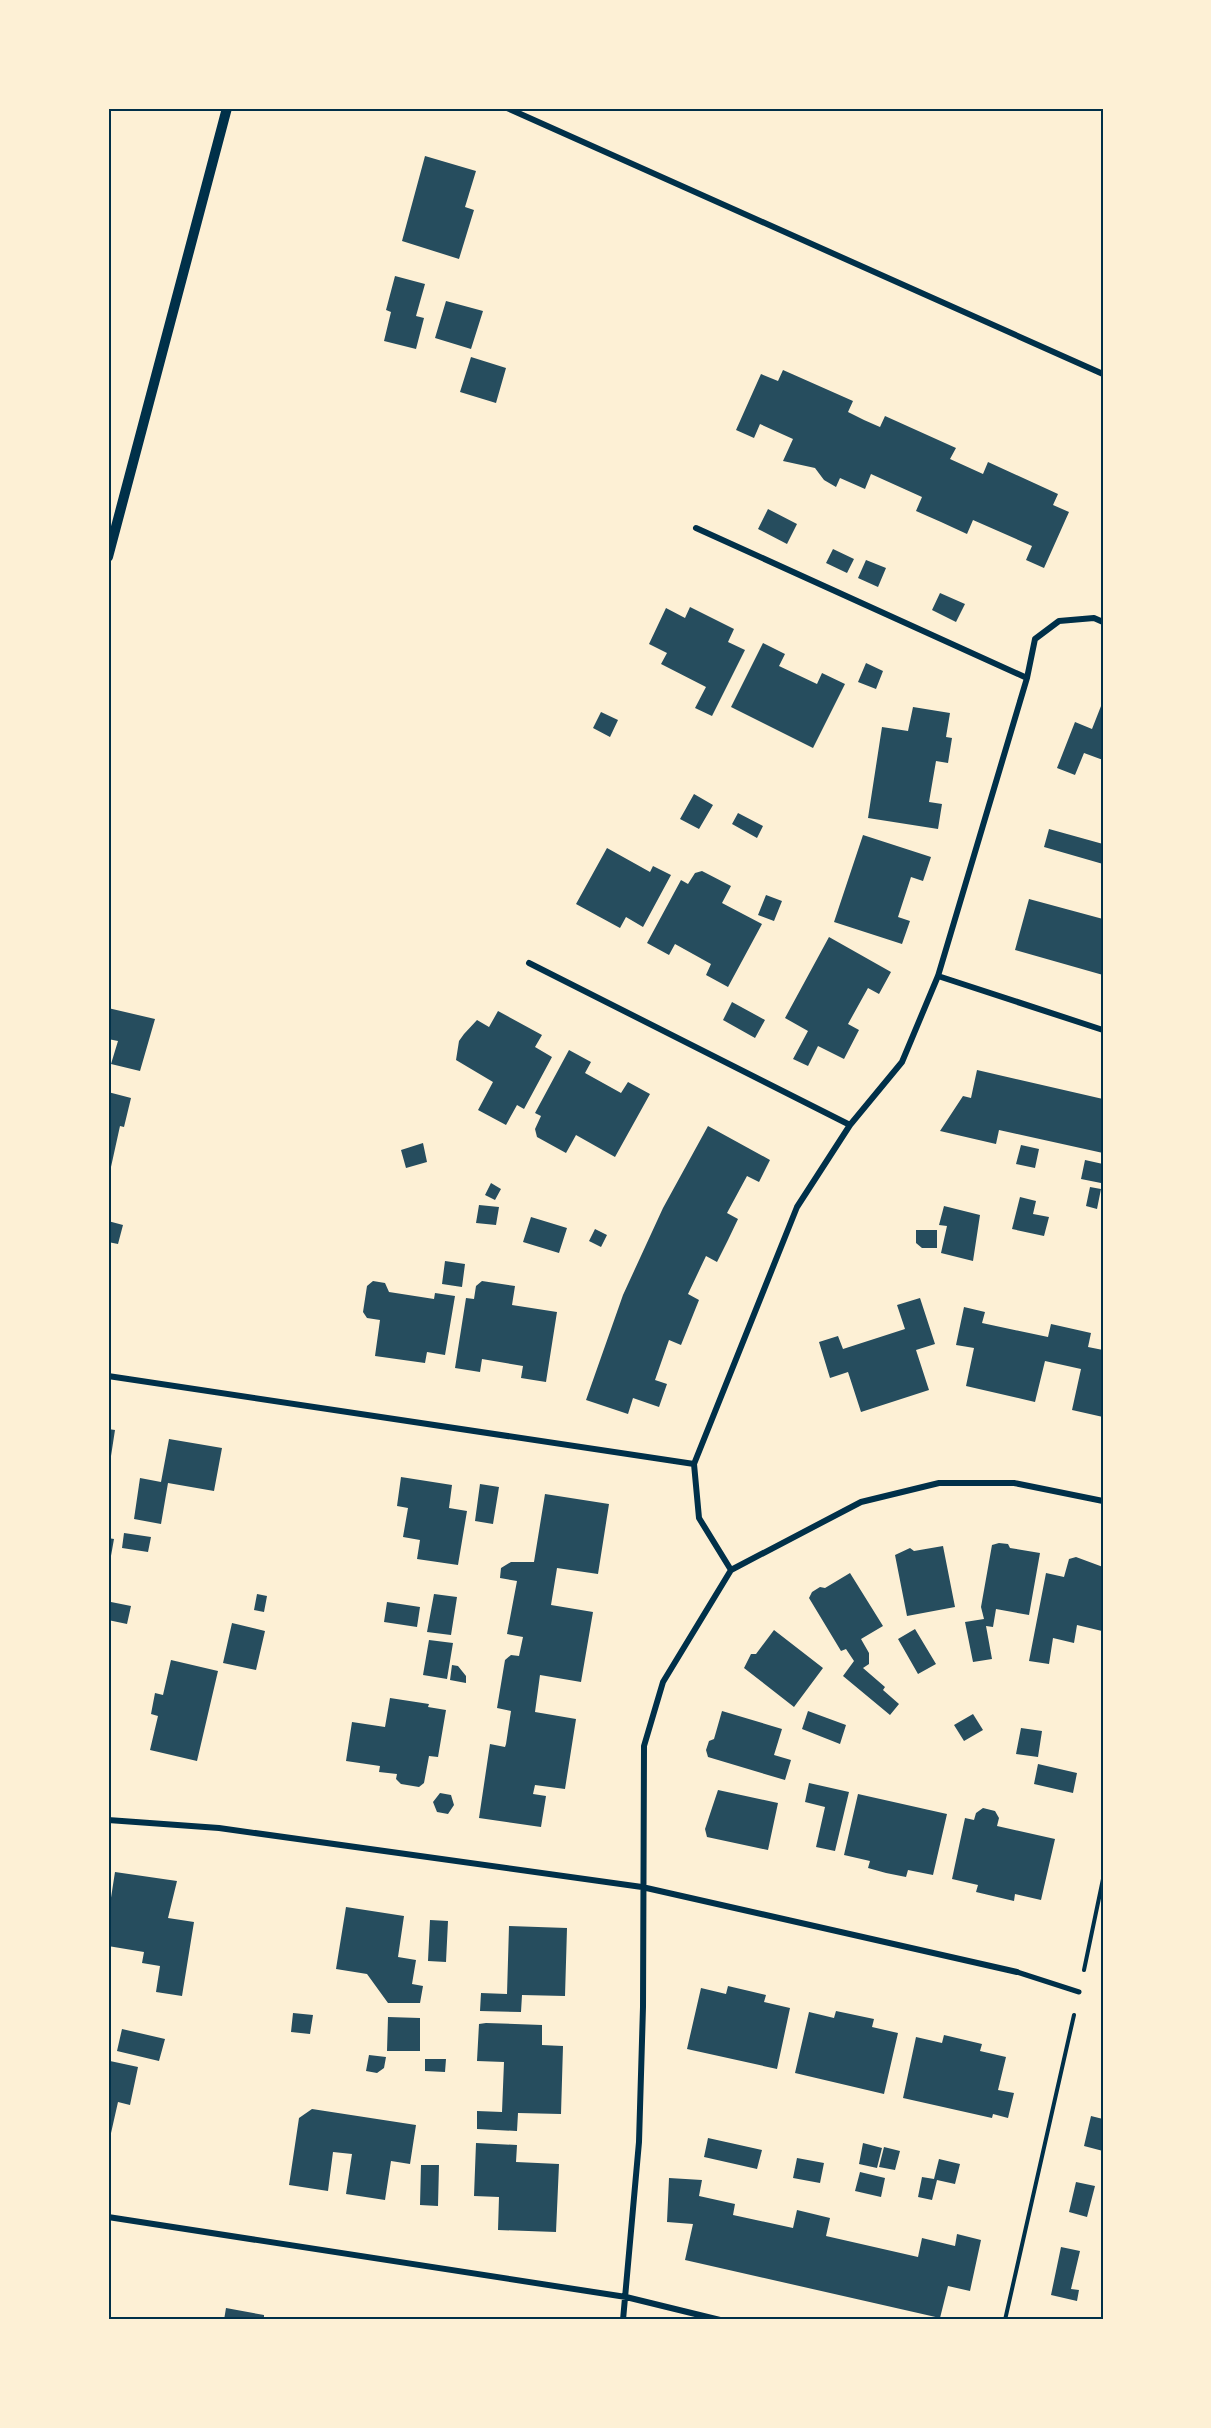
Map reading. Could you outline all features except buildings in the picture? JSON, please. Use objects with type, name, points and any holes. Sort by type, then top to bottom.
[{"type":"street","points":[[108,557],[227,108]]},
{"type":"street","points":[[507,108],[1103,374]]},
{"type":"street","points":[[696,528],[1027,678]]},
{"type":"street","points":[[731,1570],[699,1518],[694,1464],[797,1207],[850,1125],[902,1062],[938,976],[1027,678],[1035,639],[1059,621],[1095,618],[1103,622]]},
{"type":"street","points":[[530,963],[850,1125]]},
{"type":"street","points":[[938,976],[1103,1030]]},
{"type":"street","points":[[108,1376],[694,1464]]},
{"type":"street","points":[[623,2320],[639,2142],[644,2007],[642,1887],[644,1746],[663,1682],[731,1570],[861,1502],[939,1483],[1014,1483],[1103,1502]]},
{"type":"street","points":[[108,1820],[219,1828],[642,1887],[1017,1972],[1079,1992]]},
{"type":"street","points":[[108,2217],[626,2297],[720,2320]]},
{"type":"path","points":[[1005,2320],[1103,1880]]}]
